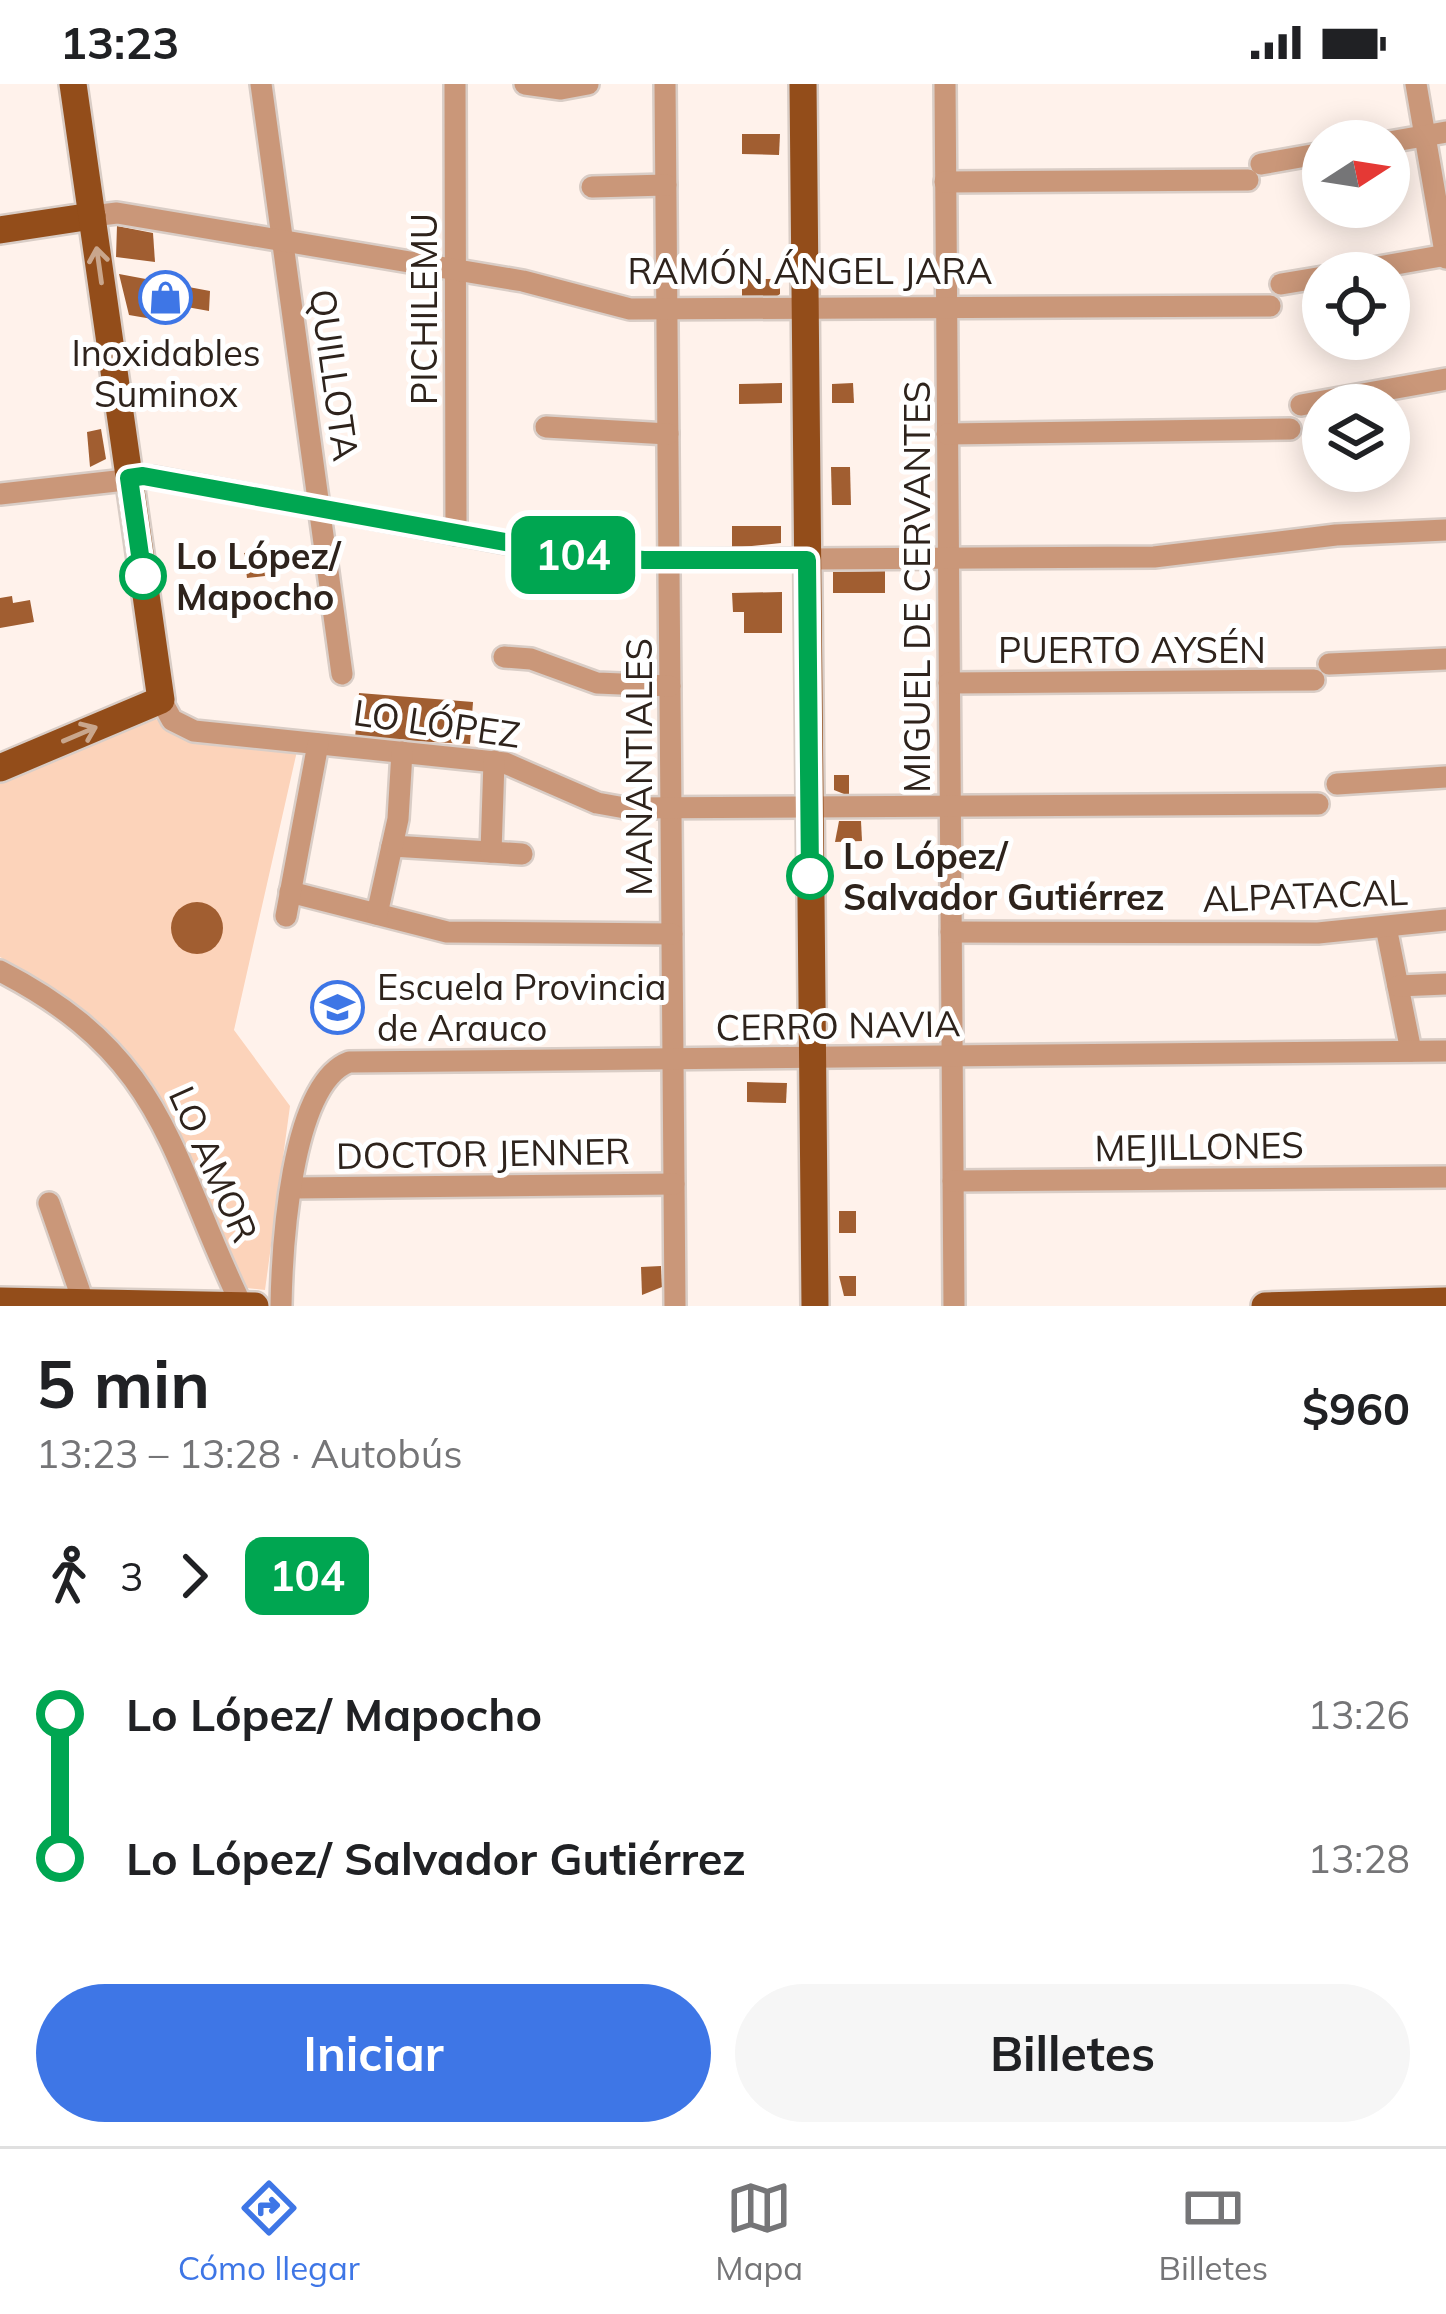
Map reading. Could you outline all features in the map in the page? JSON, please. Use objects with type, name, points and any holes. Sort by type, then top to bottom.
[{"type":"main road","points":[[0,768],[160,700],[73,84]]},
{"type":"main road","points":[[803,84],[815,1306]]},
{"type":"main road","name":"RAMÓN ÁNGEL JARA","points":[[0,230],[92,216]]},
{"type":"main road","points":[[0,1301],[246,1305]]},
{"type":"main road","points":[[1265,1306],[1446,1301]]},
{"type":"street","name":"QUILLOTA","points":[[261,84],[342,674]]},
{"type":"street","name":"PICHILEMU","points":[[455,84],[457,535]]},
{"type":"street","points":[[525,84],[561,89],[587,84]]},
{"type":"street","name":"MANANTIALES","points":[[665,84],[675,1306]]},
{"type":"street","name":"MIGUEL DE CERVANTES","points":[[944,84],[955,1306]]},
{"type":"street","points":[[1410,262],[1446,256],[1435,134],[1416,84]]},
{"type":"street","points":[[945,182],[1254,172],[1302,159]]},
{"type":"street","points":[[592,187],[666,185]]},
{"type":"street","name":"RAMÓN ÁNGEL JARA","points":[[92,216],[117,213],[456,270],[550,287],[620,308],[1270,306]]},
{"type":"street","points":[[1281,284],[1302,280]]},
{"type":"street","points":[[1301,405],[1446,379]]},
{"type":"street","points":[[546,427],[668,434]]},
{"type":"street","points":[[947,434],[1290,429]]},
{"type":"street","points":[[0,494],[161,478],[457,535],[600,558],[669,561],[1154,556],[1336,535],[1446,530]]},
{"type":"street","points":[[504,657],[531,659],[597,683],[670,686]]},
{"type":"street","name":"PUERTO AYSÉN","points":[[950,683],[1322,672],[1446,659]]},
{"type":"street","name":"LO LÓPEZ","points":[[160,700],[172,720],[194,731],[494,761],[527,769],[597,803],[671,808],[1318,805]]},
{"type":"street","points":[[286,916],[318,744]]},
{"type":"street","points":[[377,914],[392,847],[402,752]]},
{"type":"street","points":[[490,852],[494,761]]},
{"type":"street","points":[[1337,784],[1446,777]]},
{"type":"street","points":[[392,847],[522,854]]},
{"type":"street","points":[[290,892],[447,932],[672,934]]},
{"type":"street","name":"ALPATACAL","points":[[951,932],[1318,933],[1446,920]]},
{"type":"street","points":[[1387,927],[1411,1051]]},
{"type":"street","name":"LO AMOR","points":[[0,970],[73,1019],[151,1097],[246,1305]]},
{"type":"street","points":[[1398,986],[1446,984]]},
{"type":"street","name":"CERRO NAVIA","points":[[281,1306],[292,1188],[309,1113],[326,1079],[343,1064],[1446,1051]]},
{"type":"street","name":"MEJILLONES","points":[[953,1181],[1446,1177]]},
{"type":"street","name":"DOCTOR JENNER","points":[[292,1188],[674,1184]]},
{"type":"street","points":[[50,1203],[93,1303]]},
{"type":"shaded area","points":[[149,715],[188,738],[297,751],[234,1030],[290,1106],[265,1290],[236,1287],[192,1160],[141,1071],[84,1016],[0,957],[0,783]]},
{"type":"building","points":[[742,134],[780,134],[779,155],[742,154]]},
{"type":"building","points":[[117,226],[153,233],[155,262],[116,257]]},
{"type":"building","name":"Inoxidables Suminox","points":[[119,274],[210,291],[209,311],[159,302],[158,320],[129,315]]},
{"type":"building","points":[[742,279],[780,279],[780,294],[773,299],[742,299]]},
{"type":"building","points":[[782,383],[782,403],[739,404],[739,384]]},
{"type":"building","points":[[853,383],[854,403],[832,403],[832,384]]},
{"type":"building","points":[[101,429],[106,459],[90,467],[87,432]]},
{"type":"building","points":[[831,467],[850,467],[851,505],[832,505]]},
{"type":"building","points":[[732,526],[781,526],[781,543],[732,548]]},
{"type":"building","points":[[262,551],[265,576],[247,578],[244,553]]},
{"type":"building","points":[[885,571],[885,593],[833,593],[833,572]]},
{"type":"building","points":[[782,592],[782,633],[744,633],[744,612],[733,612],[732,593]]},
{"type":"building","points":[[12,596],[13,603],[30,600],[34,622],[0,628],[0,598]]},
{"type":"building","points":[[359,693],[473,702],[470,744],[355,738]]},
{"type":"building","points":[[834,775],[849,775],[849,796],[834,790]]},
{"type":"building","points":[[839,821],[861,821],[862,841],[835,842]]},
{"type":"building","points":[[197,902],[215,910],[223,928],[215,946],[197,954],[179,946],[171,928],[179,910]]},
{"type":"building","points":[[747,1082],[787,1083],[786,1103],[747,1102]]},
{"type":"building","points":[[839,1211],[856,1211],[856,1233],[839,1233]]},
{"type":"building","points":[[661,1266],[662,1287],[642,1295],[641,1267]]},
{"type":"building","points":[[839,1276],[856,1276],[856,1296],[844,1296]]},
{"type":"bus line","name":"104","points":[[143,576],[129,478],[143,476],[600,558],[807,560],[810,876]]},
{"type":"place","name":"Inoxidables Suminox","points":[[166,297]]},
{"type":"place","name":"Lo López/ Mapocho","points":[[143,576]]},
{"type":"place","name":"Lo López/ Salvador Gutiérrez","points":[[810,876]]},
{"type":"place","name":"Escuela Provincia de Arauco","points":[[338,1007]]}]
